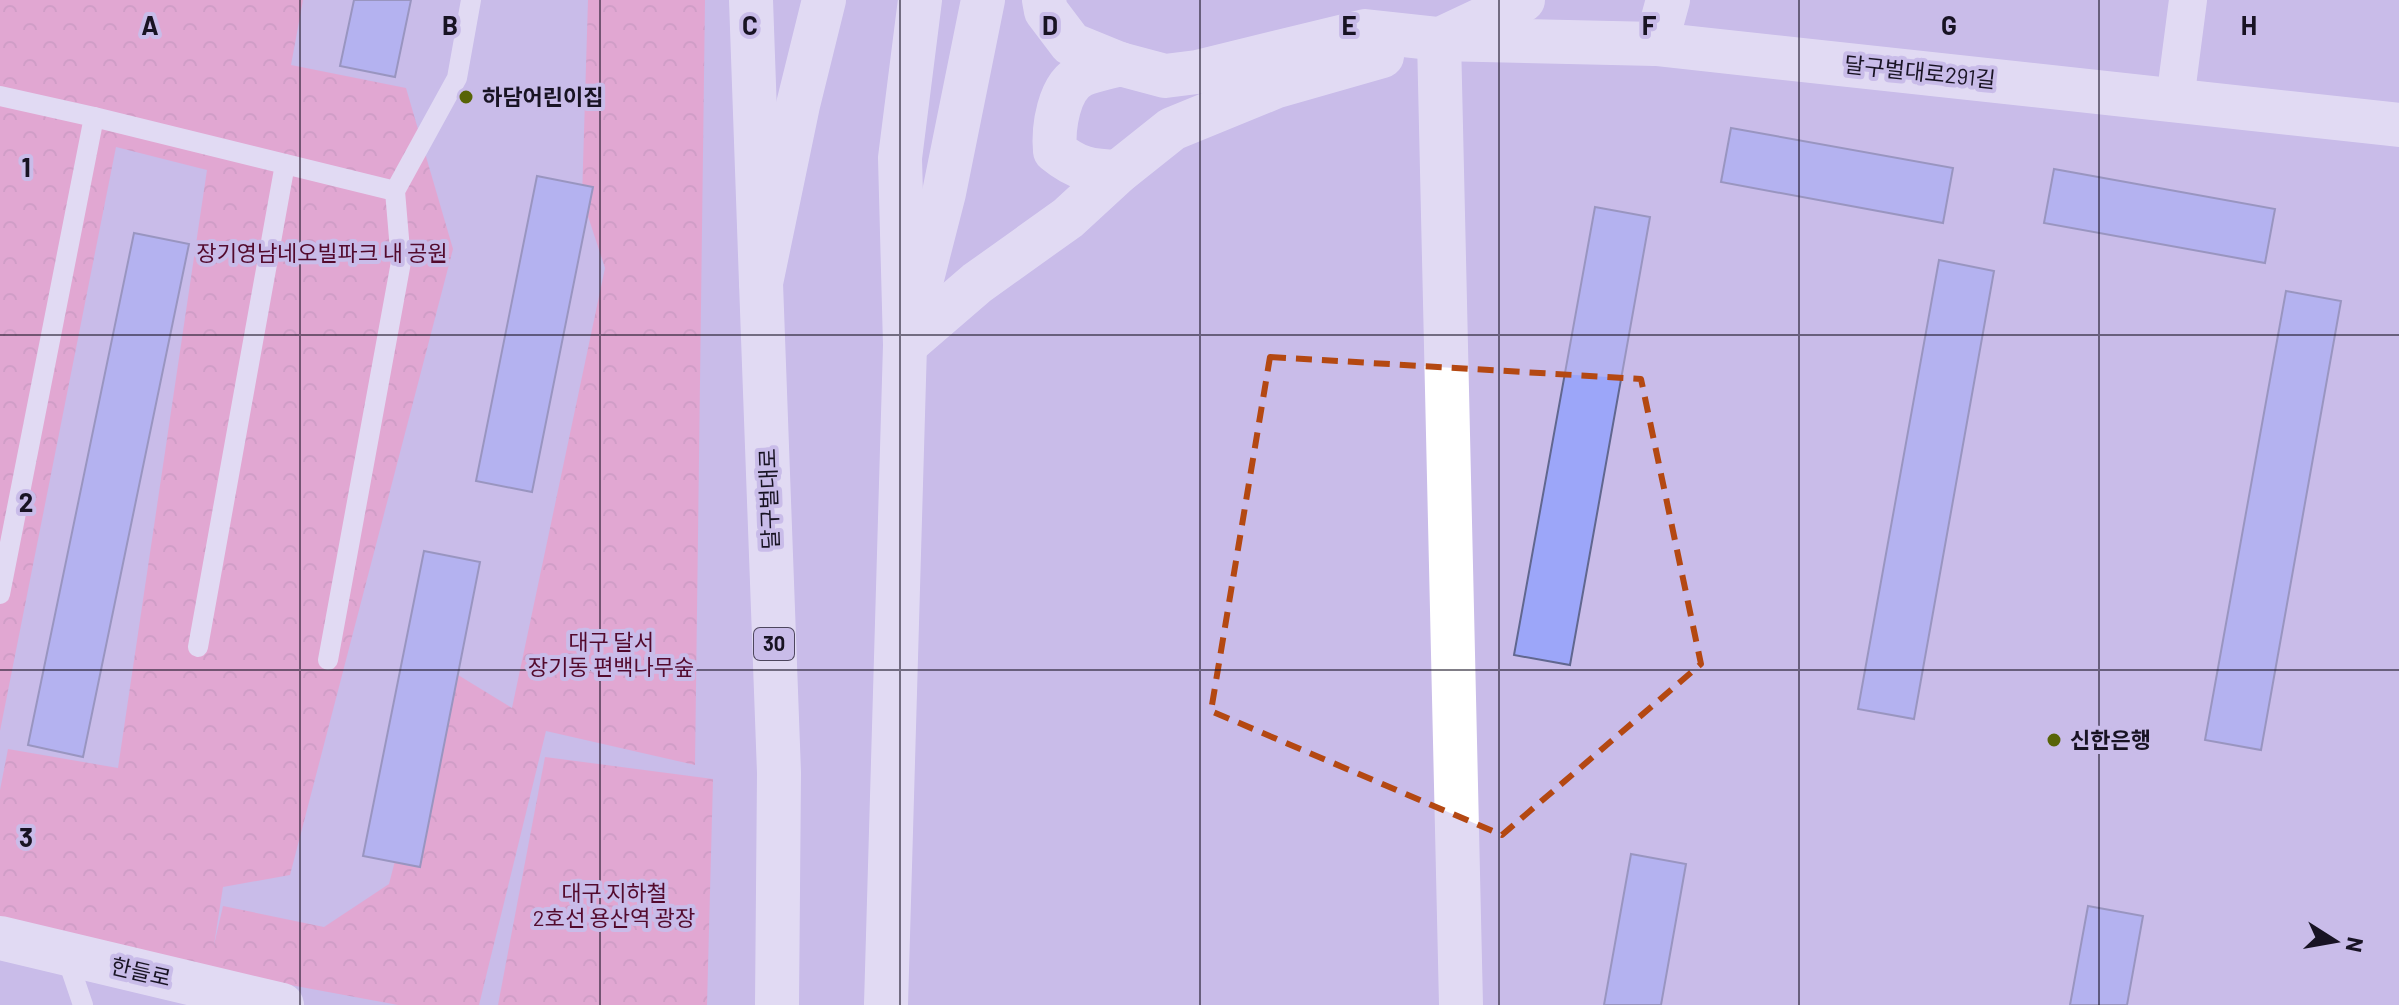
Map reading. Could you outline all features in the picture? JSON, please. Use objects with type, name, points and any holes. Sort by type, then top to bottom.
[{"type":"main road","points":[[751,0],[761,283]]},
{"type":"main road","name":"달구벌대로","points":[[777,1005],[779,773],[761,283],[798,105],[824,0]]},
{"type":"main road","points":[[886,1005],[905,345],[900,158],[920,0]]},
{"type":"main road","points":[[905,345],[944,193],[983,0]]},
{"type":"main road","points":[[1044,0],[1046,11],[1071,44],[1120,64],[1165,76],[1197,72],[1365,31],[1439,39]]},
{"type":"main road","points":[[905,345],[977,283],[1068,218],[1118,172],[1172,129],[1277,86],[1439,39],[1523,0]]},
{"type":"main road","points":[[1656,44],[1668,0]]},
{"type":"main road","points":[[1439,39],[1461,1005]]},
{"type":"main road","name":"달구벌대로291길","points":[[1439,39],[1656,44],[2399,125]]},
{"type":"main road","points":[[1118,172],[1073,165],[1055,151],[1053,127],[1062,100],[1078,76],[1120,64]]},
{"type":"main road","name":"한들로","points":[[0,938],[282,1005]]},
{"type":"street","points":[[2175,100],[2188,0]]},
{"type":"lane","points":[[328,660],[401,262],[395,191],[457,78],[471,0]]},
{"type":"lane","points":[[0,96],[395,191]]},
{"type":"lane","points":[[0,594],[94,117]]},
{"type":"lane","points":[[198,647],[285,164]]},
{"type":"lane","points":[[66,955],[83,1005]]},
{"type":"highlighted area","points":[[1270,357],[1641,379],[1701,664],[1502,835],[1211,711]]},
{"type":"green space","name":"장기영남네오빌파크 내 공원","points":[[0,0],[303,0],[291,65],[406,88],[453,249],[290,875],[223,887],[214,945],[223,906],[324,927],[389,884],[445,667],[512,708],[605,268],[582,198],[588,0],[705,0],[695,765],[546,731],[479,1005],[398,1005],[209,970],[0,925],[0,790],[8,749],[118,768],[207,170],[116,147],[0,731]]},
{"type":"green space","name":"대구 지하철 2호선 용산역 광장","points":[[545,757],[713,779],[707,1005],[498,1005]]},
{"type":"building","points":[[354,0],[411,0],[395,77],[340,66]]},
{"type":"building","points":[[1731,128],[1953,168],[1943,223],[1721,182]]},
{"type":"building","points":[[2054,169],[2275,209],[2265,263],[2044,223]]},
{"type":"building","points":[[537,176],[593,187],[532,492],[476,481]]},
{"type":"building","points":[[1595,207],[1650,217],[1570,665],[1514,655]]},
{"type":"building","points":[[134,233],[189,244],[83,757],[28,745]]},
{"type":"building","points":[[1939,260],[1994,271],[1914,719],[1858,709]]},
{"type":"building","points":[[2286,291],[2341,301],[2261,750],[2205,740]]},
{"type":"building","points":[[424,551],[480,562],[420,867],[363,856]]},
{"type":"building","points":[[1631,854],[1686,864],[1661,1005],[1604,1005]]},
{"type":"building","points":[[2088,906],[2143,916],[2127,1005],[2070,1005]]},
{"type":"place","name":"하담어린이집","points":[[466,97]]},
{"type":"place","name":"신한은행","points":[[2054,740]]},
{"type":"park label","name":"대구 달서 장기동 편백나무숲","points":[[611,654]]}]
